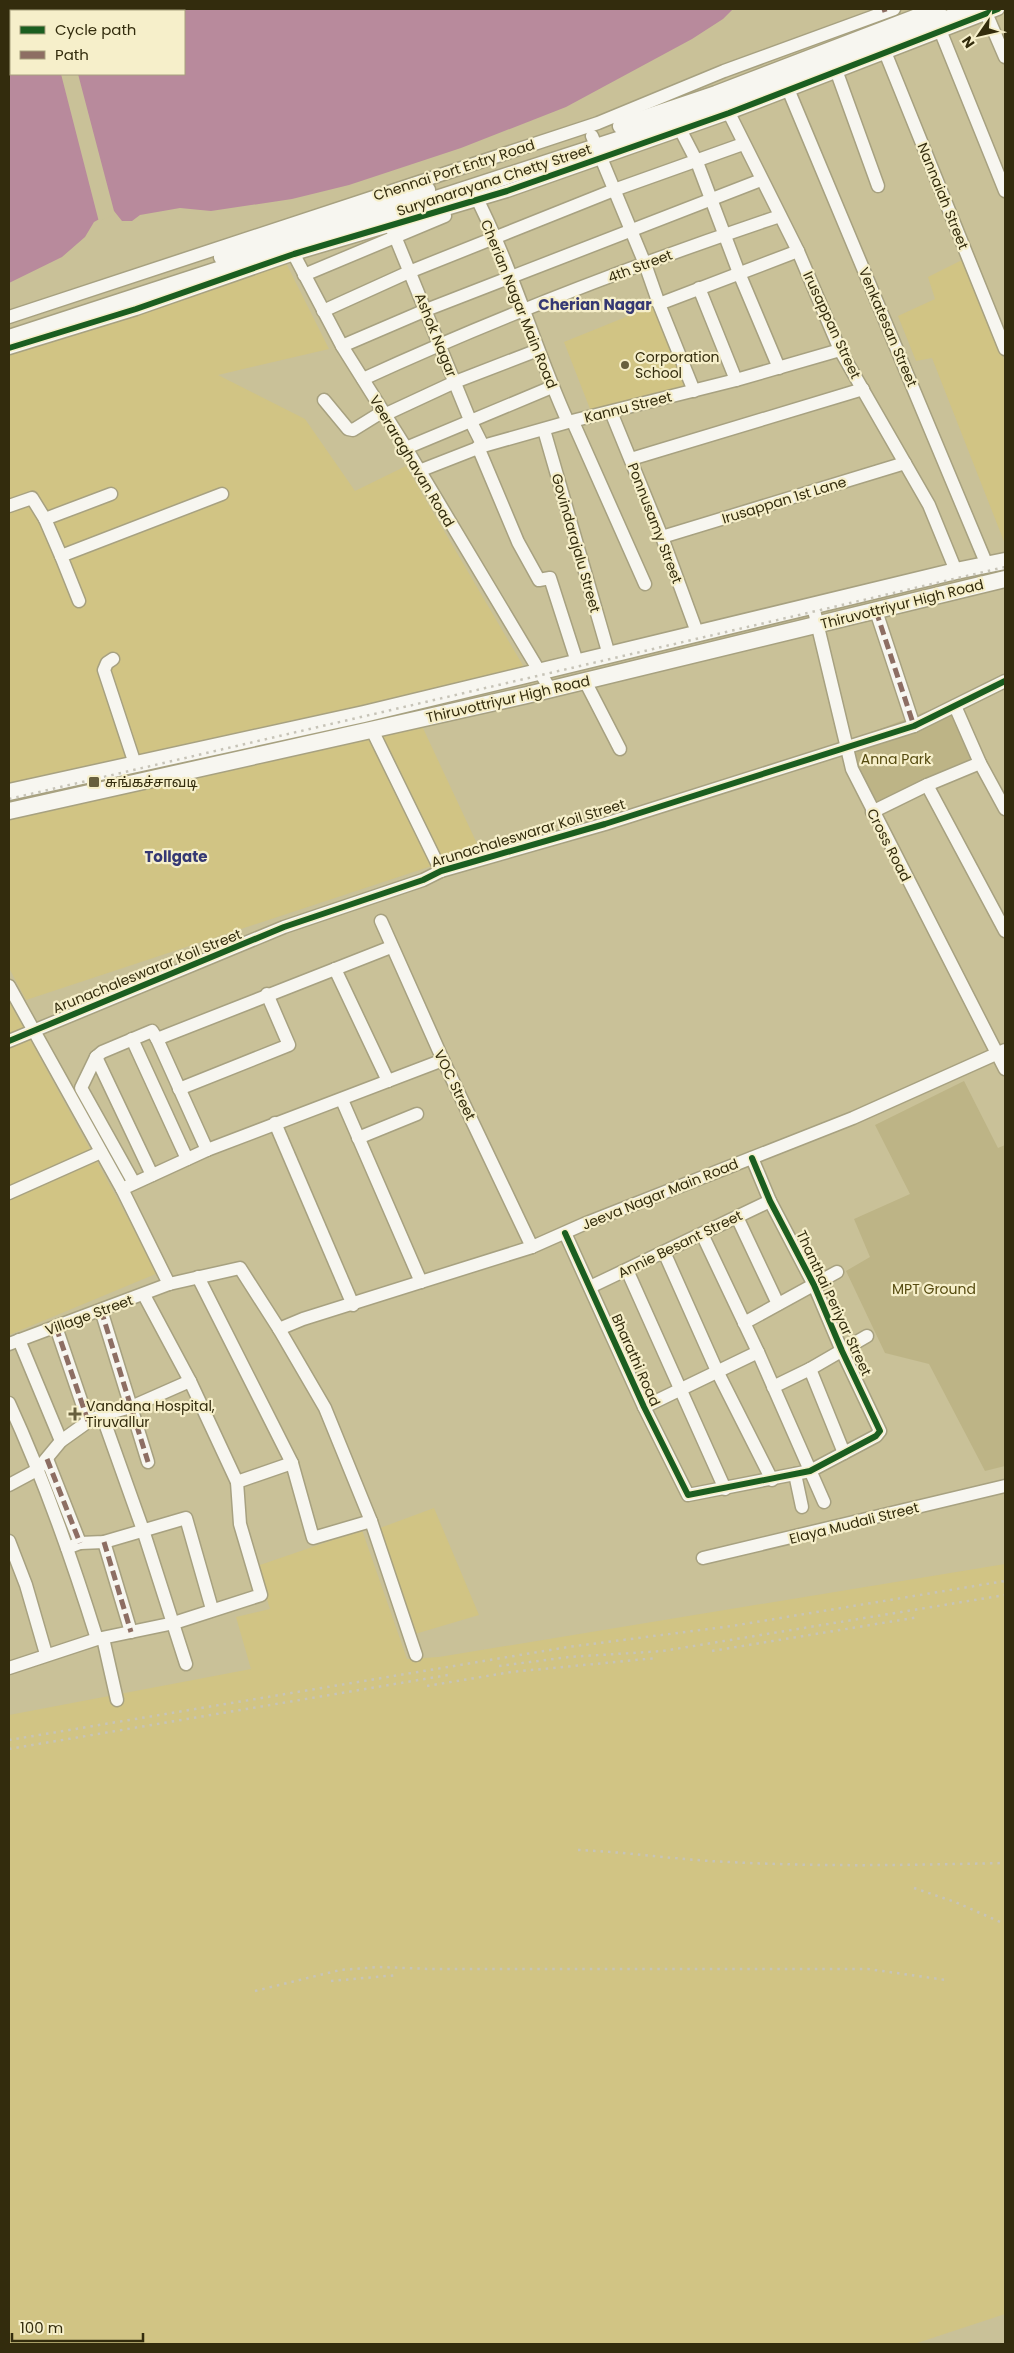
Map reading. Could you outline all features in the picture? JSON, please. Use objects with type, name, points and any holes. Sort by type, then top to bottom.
[{"type":"main road","name":"Suryanarayana Chetty Street","points":[[9,338],[292,250],[475,196],[596,147],[716,94],[938,9]]},
{"type":"main road","name":"Suryanarayana Chetty Street","points":[[9,327],[596,147],[727,109],[986,10]]},
{"type":"main road","name":"Thiruvottriyur High Road","points":[[9,792],[364,714],[698,635],[956,571],[1005,561]]},
{"type":"main road","name":"Thiruvottriyur High Road","points":[[9,811],[197,771],[550,690],[1005,579]]},
{"type":"street","name":"Chennai Port Entry Road","points":[[9,317],[598,123],[733,68],[888,10]]},
{"type":"street","points":[[694,391],[631,229],[596,147],[681,131],[727,109],[788,89],[884,48],[940,30],[986,10],[1005,57]]},
{"type":"street","points":[[940,30],[1005,190]]},
{"type":"street","name":"Nannaiah Street","points":[[884,48],[1005,349]]},
{"type":"street","points":[[836,70],[878,186]]},
{"type":"street","name":"Venkatesan Street","points":[[788,89],[987,565]]},
{"type":"street","name":"Irusappan Street","points":[[727,109],[798,251],[840,350],[929,505],[956,571]]},
{"type":"street","points":[[681,131],[697,162],[739,273],[779,368]]},
{"type":"street","points":[[323,311],[409,272],[614,190],[697,162],[743,144]]},
{"type":"street","points":[[342,346],[426,310],[761,180]]},
{"type":"street","points":[[304,275],[393,230],[475,196]]},
{"type":"street","name":"Cherian Nagar Main Road","points":[[475,196],[524,312],[552,387],[571,422],[645,584]]},
{"type":"street","name":"4th Street","points":[[362,379],[439,344],[645,264],[780,216]]},
{"type":"street","points":[[9,348],[136,309],[292,250],[393,230]]},
{"type":"street","name":"Ashok Nagar","points":[[393,230],[518,542],[539,580],[550,578],[578,662]]},
{"type":"street","name":"Veeraraghavan Road","points":[[292,250],[342,346],[406,448],[550,690]]},
{"type":"street","points":[[659,304],[798,251]]},
{"type":"street","points":[[699,288],[736,380]]},
{"type":"street","points":[[324,400],[348,429],[353,430],[383,414],[455,382],[538,350]]},
{"type":"street","name":"Kannu Street","points":[[419,471],[481,447],[736,380],[840,350]]},
{"type":"street","points":[[406,448],[552,387]]},
{"type":"street","points":[[631,458],[863,389]]},
{"type":"street","name":"Ponnusamy Street","points":[[611,412],[662,537],[698,635]]},
{"type":"street","name":"Govindarajalu Street","points":[[544,430],[609,655]]},
{"type":"street","name":"Irusappan 1st Lane","points":[[662,537],[905,464]]},
{"type":"street","points":[[45,520],[112,494]]},
{"type":"street","points":[[60,556],[222,494]]},
{"type":"street","points":[[9,506],[32,498],[45,520],[79,601]]},
{"type":"street","name":"Cross Road","points":[[813,606],[848,747],[847,755],[849,762],[872,812],[1001,1051],[1005,1069]]},
{"type":"street","points":[[876,611],[914,726]]},
{"type":"street","points":[[113,659],[107,663],[104,670],[135,764]]},
{"type":"street","points":[[585,681],[620,750]]},
{"type":"street","name":"Arunachaleswarar Koil Street","points":[[9,1041],[284,927],[423,880],[441,871],[605,824],[914,726],[1005,681]]},
{"type":"street","points":[[955,706],[980,763],[1004,805]]},
{"type":"street","points":[[372,730],[441,871]]},
{"type":"street","points":[[832,752],[849,762]]},
{"type":"street","points":[[872,812],[927,785],[980,763]]},
{"type":"street","points":[[927,785],[1005,931]]},
{"type":"street","name":"VOC Street","points":[[381,921],[443,1060],[532,1247]]},
{"type":"street","points":[[157,1039],[267,994],[391,947]]},
{"type":"street","points":[[335,969],[388,1081]]},
{"type":"street","points":[[9,986],[122,1189],[169,1284]]},
{"type":"street","points":[[179,1089],[289,1046],[267,994]]},
{"type":"street","points":[[134,1183],[81,1088],[96,1057],[132,1039],[152,1030],[207,1150]]},
{"type":"street","points":[[132,1039],[187,1159]]},
{"type":"street","name":"Jeeva Nagar Main Road","points":[[280,1329],[303,1319],[353,1305],[532,1247],[853,1118],[1001,1051]]},
{"type":"street","points":[[96,1057],[152,1175]]},
{"type":"street","points":[[122,1189],[207,1150],[443,1060]]},
{"type":"street","points":[[342,1100],[421,1282]]},
{"type":"street","points":[[358,1138],[417,1114]]},
{"type":"street","points":[[274,1124],[353,1305]]},
{"type":"street","points":[[9,1193],[101,1152]]},
{"type":"street","name":"Thanthai Periyar Street","points":[[752,1158],[770,1201],[814,1286],[880,1431],[876,1436],[844,1453]]},
{"type":"street","name":"Annie Besant Street","points":[[590,1287],[770,1201]]},
{"type":"street","points":[[737,1217],[778,1304]]},
{"type":"street","name":"Bharathi Road","points":[[565,1233],[644,1407],[688,1495],[725,1489]]},
{"type":"street","points":[[702,1234],[774,1387],[824,1502]]},
{"type":"street","points":[[664,1252],[718,1371],[772,1480]]},
{"type":"street","name":"Village Street","points":[[14,1342],[169,1284],[240,1268],[280,1329]]},
{"type":"street","points":[[627,1270],[725,1489],[810,1471],[844,1453],[810,1369]]},
{"type":"street","points":[[744,1323],[814,1286],[836,1272]]},
{"type":"street","points":[[198,1277],[292,1463],[313,1538],[371,1522]]},
{"type":"street","points":[[9,1668],[46,1654],[100,1639],[174,1623],[212,1609],[261,1595],[240,1524],[237,1482],[190,1381],[144,1294]]},
{"type":"street","points":[[100,1310],[148,1462]]},
{"type":"street","points":[[56,1327],[88,1421]]},
{"type":"street","points":[[280,1329],[325,1408],[371,1522],[416,1655]]},
{"type":"street","points":[[774,1387],[810,1369],[867,1336]]},
{"type":"street","points":[[14,1342],[61,1441]]},
{"type":"street","points":[[644,1407],[758,1352]]},
{"type":"street","points":[[10,1480],[37,1470],[61,1441],[88,1421],[102,1414],[131,1407],[190,1381]]},
{"type":"street","points":[[9,1403],[37,1470],[100,1639],[117,1700]]},
{"type":"street","points":[[102,1414],[143,1530],[186,1664]]},
{"type":"street","points":[[47,1459],[80,1543]]},
{"type":"street","points":[[237,1482],[292,1463]]},
{"type":"street","points":[[795,1474],[802,1508]]},
{"type":"street","name":"Elaya Mudali Street","points":[[703,1558],[1005,1486]]},
{"type":"street","points":[[66,1548],[80,1543],[104,1542],[186,1518],[212,1609]]},
{"type":"street","points":[[9,1541],[26,1585],[46,1654]]},
{"type":"street","points":[[104,1542],[132,1632]]},
{"type":"shaded area","points":[[9,9],[733,9],[723,19],[692,39],[566,107],[461,148],[349,185],[292,199],[211,211],[180,208],[140,215],[132,221],[122,221],[114,211],[94,222],[85,237],[62,257],[9,283]]},
{"type":"shaded area","points":[[282,255],[329,349],[218,375],[305,419],[355,491],[406,466],[525,669],[9,784],[9,350]]},
{"type":"shaded area","points":[[962,260],[1005,362],[1005,544],[932,358],[916,361],[898,316],[935,299],[928,277]]},
{"type":"shaded area","name":"Corporation School","points":[[653,306],[685,388],[590,409],[564,342]]},
{"type":"shaded area","points":[[422,726],[480,850],[26,1000],[9,968],[9,820]]},
{"type":"shaded area","points":[[9,1001],[158,1273],[9,1335]]},
{"type":"shaded area","points":[[434,1508],[479,1615],[415,1634],[380,1528]]},
{"type":"shaded area","points":[[362,1530],[407,1659],[439,1657],[1005,1564],[1005,2314],[914,2344],[9,2344],[9,1715],[251,1669],[236,1617],[270,1609],[257,1566]]},
{"type":"green space","name":"Anna Park","points":[[949,703],[976,761],[874,804],[849,757],[853,739]]},
{"type":"green space","name":"MPT Ground","points":[[964,1081],[998,1148],[1005,1145],[1005,1466],[985,1471],[929,1364],[885,1353],[846,1271],[870,1257],[854,1219],[910,1194],[875,1125]]},
{"type":"pier","points":[[61,75],[78,75],[114,211],[115,216],[114,214],[99,222]]},
{"type":"railway","points":[[9,799],[1005,567]]},
{"type":"railway","points":[[9,1740],[568,1647],[732,1626],[1005,1581]]},
{"type":"railway","points":[[499,1666],[569,1657],[663,1651],[1005,1595]]},
{"type":"railway","points":[[712,1651],[919,1617]]},
{"type":"railway","points":[[427,1686],[511,1672],[657,1658]]},
{"type":"railway","points":[[9,1749],[448,1675]]},
{"type":"railway","points":[[578,1850],[764,1864],[1005,1863]]},
{"type":"railway","points":[[914,1888],[955,1902],[1005,1924]]},
{"type":"railway","points":[[255,1991],[340,1970],[379,1967],[430,1969],[868,1969],[946,1980]]},
{"type":"railway","points":[[331,1981],[398,1975]]},
{"type":"marked path","points":[[876,611],[914,726]]},
{"type":"marked path","points":[[101,1310],[148,1462]]},
{"type":"marked path","points":[[56,1327],[88,1421]]},
{"type":"marked path","points":[[47,1459],[80,1543]]},
{"type":"marked path","points":[[104,1542],[131,1632]]},
{"type":"cycle path","points":[[9,348],[136,309],[294,254],[507,191],[729,113],[998,9]]},
{"type":"cycle path","points":[[9,1041],[284,927],[423,880],[441,871],[605,824],[914,726],[1005,681]]},
{"type":"cycle path","points":[[565,1233],[644,1407],[688,1495],[810,1471],[876,1436],[880,1431],[842,1351],[814,1285],[770,1201],[752,1158]]},
{"type":"place","name":"Corporation School","points":[[625,365]]},
{"type":"place","name":"சுங்கச்சாவடி","points":[[94,782]]},
{"type":"place","name":"Vandana Hospital, Tiruvallur","points":[[75,1414]]},
{"type":"district","name":"Cherian Nagar","points":[[595,304]]},
{"type":"district","name":"Tollgate","points":[[176,856]]}]
